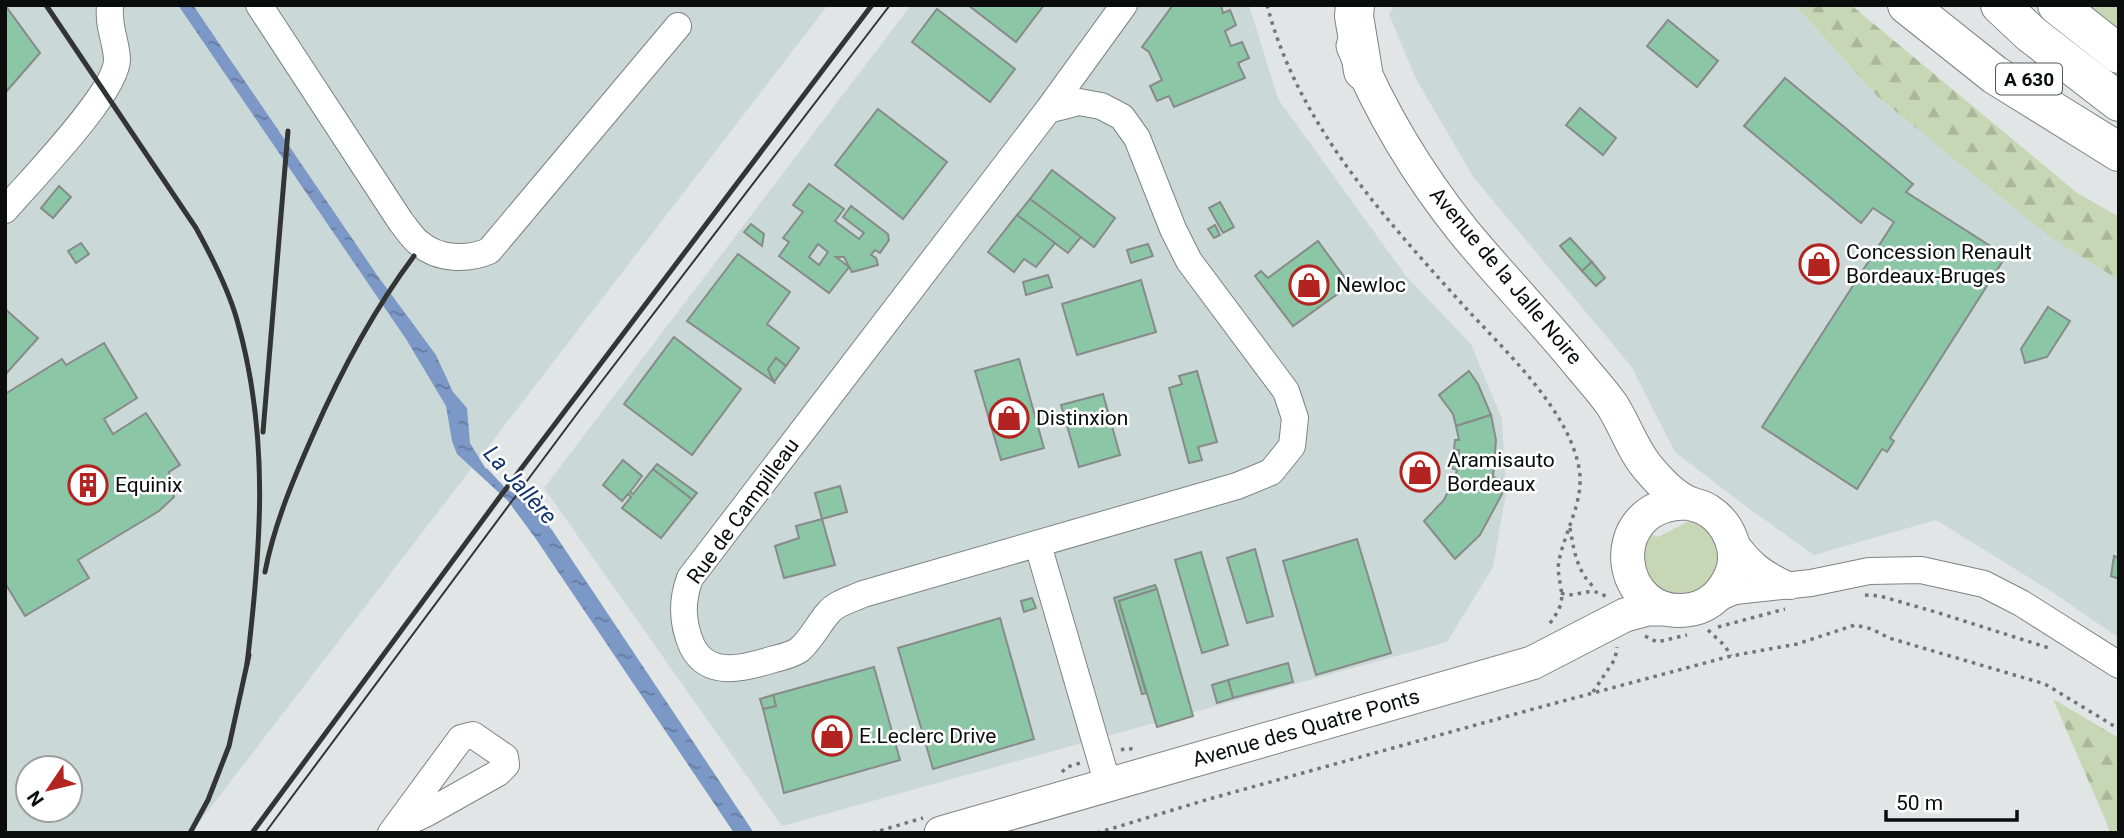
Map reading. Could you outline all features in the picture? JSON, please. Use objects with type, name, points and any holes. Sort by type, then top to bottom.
[{"type":"highway","points":[[1355,5],[1354,16],[1363,71]]},
{"type":"highway","points":[[1907,5],[1995,75],[2119,150]]},
{"type":"highway","name":"A 630","points":[[1944,5],[2049,95],[2119,150]]},
{"type":"highway","name":"A 630","points":[[2000,5],[2031,34],[2119,102]]},
{"type":"highway","points":[[2057,5],[2119,54]]},
{"type":"main road","name":"Avenue de la Jalle Noire","points":[[1338,5],[1363,71],[1398,134],[1463,231],[1611,403],[1646,466]]},
{"type":"main road","points":[[1646,466],[1662,483],[1688,503],[1714,514],[1731,537],[1735,554],[1733,570],[1711,614],[1700,608],[1683,611],[1665,609],[1649,600],[1636,587],[1628,570],[1631,539],[1646,515],[1673,503],[1688,503]]},
{"type":"main road","points":[[1619,609],[1631,539],[1645,500],[1646,466]]},
{"type":"main road","name":"Avenue des Quatre Ponts","points":[[941,833],[1532,663],[1580,638],[1619,609],[1665,609]]},
{"type":"street","points":[[5,211],[104,92],[117,60],[108,23],[110,5]]},
{"type":"street","points":[[259,5],[401,222],[420,244],[435,253],[459,257],[477,257],[489,251],[678,26]]},
{"type":"street","name":"Rue de Campilleau","points":[[1048,110],[1079,102],[1101,106],[1122,117],[1137,138],[1173,229],[1189,261],[1286,391],[1295,418],[1292,446],[1270,472],[1237,486],[863,594],[831,609],[797,652],[747,667],[718,669],[697,656],[687,635],[683,616],[684,593],[690,578],[1048,110],[1124,5]]},
{"type":"street","points":[[1731,537],[1756,568],[1791,597]]},
{"type":"street","points":[[1038,545],[1108,785]]},
{"type":"street","points":[[1711,614],[1735,591],[1791,597],[1869,571],[1921,570],[1984,584],[2021,603],[2119,665]]},
{"type":"path","points":[[1267,5],[1301,95],[1347,167],[1407,243],[1528,378],[1557,415],[1567,433],[1580,470],[1580,489],[1559,560],[1558,582],[1561,593],[1566,595],[1590,590],[1604,594],[1644,635],[1657,642],[1696,633]]},
{"type":"path","points":[[1859,594],[1880,596],[2052,649]]},
{"type":"path","points":[[1731,656],[1711,614],[1791,597]]},
{"type":"path","points":[[1097,833],[1222,795],[1731,656],[1797,644],[1855,625],[1872,629],[1889,638],[2045,684],[2119,729]]},
{"type":"shaded area","points":[[5,5],[828,5],[191,833],[5,833]]},
{"type":"shaded area","points":[[911,5],[1249,5],[1278,99],[1406,276],[1471,344],[1502,419],[1506,493],[1493,567],[1447,642],[782,826],[544,488]]},
{"type":"shaded area","name":"Concession Renault Bordeaux-Bruges","points":[[1395,5],[1795,5],[1877,96],[2050,236],[2119,280],[2119,638],[2052,592],[1936,520],[1814,555],[1675,452],[1631,366],[1474,178],[1415,77],[1389,14]]},
{"type":"green space","points":[[1795,5],[1851,5],[2076,192],[2119,217],[2119,280],[2050,237],[1877,96]]},
{"type":"green space","points":[[2080,5],[2115,5],[2119,8],[2119,37]]},
{"type":"green space","points":[[1689,521],[1713,537],[1718,551],[1715,581],[1690,598],[1661,592],[1647,570],[1644,559],[1649,533],[1658,537]]},
{"type":"green space","points":[[2053,699],[2119,738],[2119,833],[2111,833]]},
{"type":"water","points":[[178,5],[193,5],[377,275],[436,355],[453,392],[467,408],[470,443],[492,479],[533,506],[552,530],[754,833],[734,833],[536,539],[508,501],[457,454],[446,406],[406,339]]},
{"type":"building","points":[[5,5],[40,53],[5,93]]},
{"type":"building","points":[[968,5],[1044,5],[1016,42]]},
{"type":"building","points":[[1173,5],[1221,5],[1223,13],[1230,10],[1236,25],[1225,31],[1231,46],[1242,42],[1249,58],[1238,63],[1245,78],[1174,107],[1169,96],[1157,101],[1150,86],[1162,80],[1149,52],[1142,47]]},
{"type":"building","points":[[937,9],[1015,69],[990,102],[912,42]]},
{"type":"building","points":[[1668,20],[1718,61],[1697,87],[1647,46]]},
{"type":"building","points":[[1785,78],[1913,184],[1906,192],[2006,256],[1890,438],[1894,441],[1887,452],[1882,449],[1857,489],[1762,427],[1894,222],[1873,208],[1861,223],[1744,126]]},
{"type":"building","points":[[1580,108],[1616,138],[1603,155],[1566,125]]},
{"type":"building","points":[[878,109],[947,162],[903,219],[835,165]]},
{"type":"building","points":[[1052,170],[1115,218],[1094,247],[1030,199]]},
{"type":"building","points":[[809,184],[844,209],[835,221],[859,239],[864,233],[843,217],[851,206],[888,234],[889,240],[880,253],[875,250],[871,255],[876,258],[878,265],[852,272],[844,257],[836,257],[849,267],[829,293],[779,256],[789,242],[783,238],[803,212],[793,205]],"holes":[[[818,244],[828,252],[819,265],[809,257]]]},
{"type":"building","points":[[59,186],[71,197],[53,218],[41,208]]},
{"type":"building","points":[[1030,199],[1081,237],[1068,253],[1017,215]]},
{"type":"building","points":[[1220,202],[1234,227],[1223,233],[1209,208]]},
{"type":"building","points":[[1017,215],[1055,243],[1036,267],[1024,259],[1014,272],[988,252]]},
{"type":"building","points":[[751,224],[764,234],[762,246],[744,232]]},
{"type":"building","points":[[1215,225],[1220,235],[1214,238],[1208,229]]},
{"type":"building","points":[[1570,238],[1592,262],[1582,271],[1560,246]]},
{"type":"building","points":[[1318,241],[1350,285],[1293,326],[1255,276],[1261,271],[1268,278]]},
{"type":"building","points":[[81,243],[89,254],[76,263],[68,251]]},
{"type":"building","points":[[1148,244],[1153,256],[1131,263],[1127,250]]},
{"type":"building","points":[[738,254],[790,292],[767,324],[799,348],[786,366],[776,358],[768,369],[774,382],[687,321]]},
{"type":"building","points":[[1592,262],[1605,278],[1596,286],[1582,271]]},
{"type":"building","points":[[1048,275],[1052,287],[1026,295],[1023,282]]},
{"type":"building","points":[[1141,280],[1156,332],[1077,355],[1062,304]]},
{"type":"building","points":[[2048,307],[2070,321],[2047,357],[2025,363],[2021,349]]},
{"type":"building","points":[[5,309],[38,338],[5,375]]},
{"type":"building","points":[[674,337],[741,389],[692,455],[624,404]]},
{"type":"building","name":"Equinix","points":[[104,343],[137,398],[104,419],[113,434],[146,413],[180,465],[169,472],[174,497],[159,511],[78,560],[89,578],[25,616],[5,583],[5,394],[62,359],[66,365]]},
{"type":"building","points":[[776,358],[786,366],[774,382],[768,369]]},
{"type":"building","points":[[1019,359],[1044,448],[1001,460],[975,371]]},
{"type":"building","points":[[1197,371],[1217,442],[1198,447],[1202,460],[1189,463],[1169,388],[1182,384],[1179,376]]},
{"type":"building","points":[[1469,371],[1478,384],[1491,415],[1456,426],[1453,414],[1439,395]]},
{"type":"building","points":[[1103,394],[1120,455],[1079,467],[1061,405]]},
{"type":"building","points":[[1491,415],[1496,440],[1493,477],[1505,481],[1502,494],[1480,535],[1455,559],[1424,521],[1444,500],[1455,477],[1457,470],[1452,468],[1453,459],[1459,460],[1459,450],[1454,450],[1455,440],[1459,440],[1456,426]]},
{"type":"building","points":[[623,460],[642,476],[630,492],[633,494],[653,469],[692,499],[661,538],[622,508],[631,497],[628,494],[622,501],[603,485]]},
{"type":"building","points":[[657,464],[697,493],[692,499],[653,469]]},
{"type":"building","points":[[840,486],[847,512],[822,519],[815,493]]},
{"type":"building","points":[[822,519],[835,565],[784,578],[775,546],[799,538],[796,526]]},
{"type":"building","points":[[1357,539],[1391,653],[1316,675],[1283,561]]},
{"type":"building","points":[[1255,549],[1273,616],[1247,623],[1227,558]]},
{"type":"building","points":[[1201,552],[1228,645],[1202,653],[1175,560]]},
{"type":"building","points":[[2114,556],[2119,558],[2119,579],[2111,576]]},
{"type":"building","points":[[1155,585],[1157,589],[1119,601],[1146,693],[1142,694],[1114,598]]},
{"type":"building","points":[[1157,589],[1193,716],[1157,727],[1119,601]]},
{"type":"building","points":[[1032,598],[1036,608],[1024,612],[1021,601]]},
{"type":"building","points":[[1000,618],[1034,739],[933,769],[898,648]]},
{"type":"building","points":[[1288,663],[1293,682],[1233,698],[1228,680]]},
{"type":"building","points":[[874,667],[900,760],[784,793],[763,709],[776,706],[773,695]]},
{"type":"building","points":[[1228,680],[1233,698],[1217,703],[1212,685]]},
{"type":"building","points":[[773,695],[776,706],[763,709],[760,699]]},
{"type":"waterway","name":"La Jallère","points":[[486,471],[501,487]]},
{"type":"tram line","points":[[265,833],[582,407],[890,5]]},
{"type":"railway","points":[[46,5],[196,228],[219,273],[237,320],[254,406],[260,492],[256,577],[247,664]]},
{"type":"railway","points":[[252,833],[499,498],[872,5]]},
{"type":"railway","points":[[263,432],[288,131]]},
{"type":"railway","points":[[265,572],[285,503],[323,413],[371,321],[414,256]]},
{"type":"railway","points":[[190,833],[208,800],[229,746],[249,655]]},
{"type":"place","name":"Concession Renault Bordeaux-Bruges","points":[[1819,264]]},
{"type":"place","name":"Newloc","points":[[1309,285]]},
{"type":"place","name":"Distinxion","points":[[1009,418]]},
{"type":"place","name":"Aramisauto Bordeaux","points":[[1420,472]]},
{"type":"place","name":"Equinix","points":[[88,485]]},
{"type":"place","name":"E.Leclerc Drive","points":[[832,736]]}]
